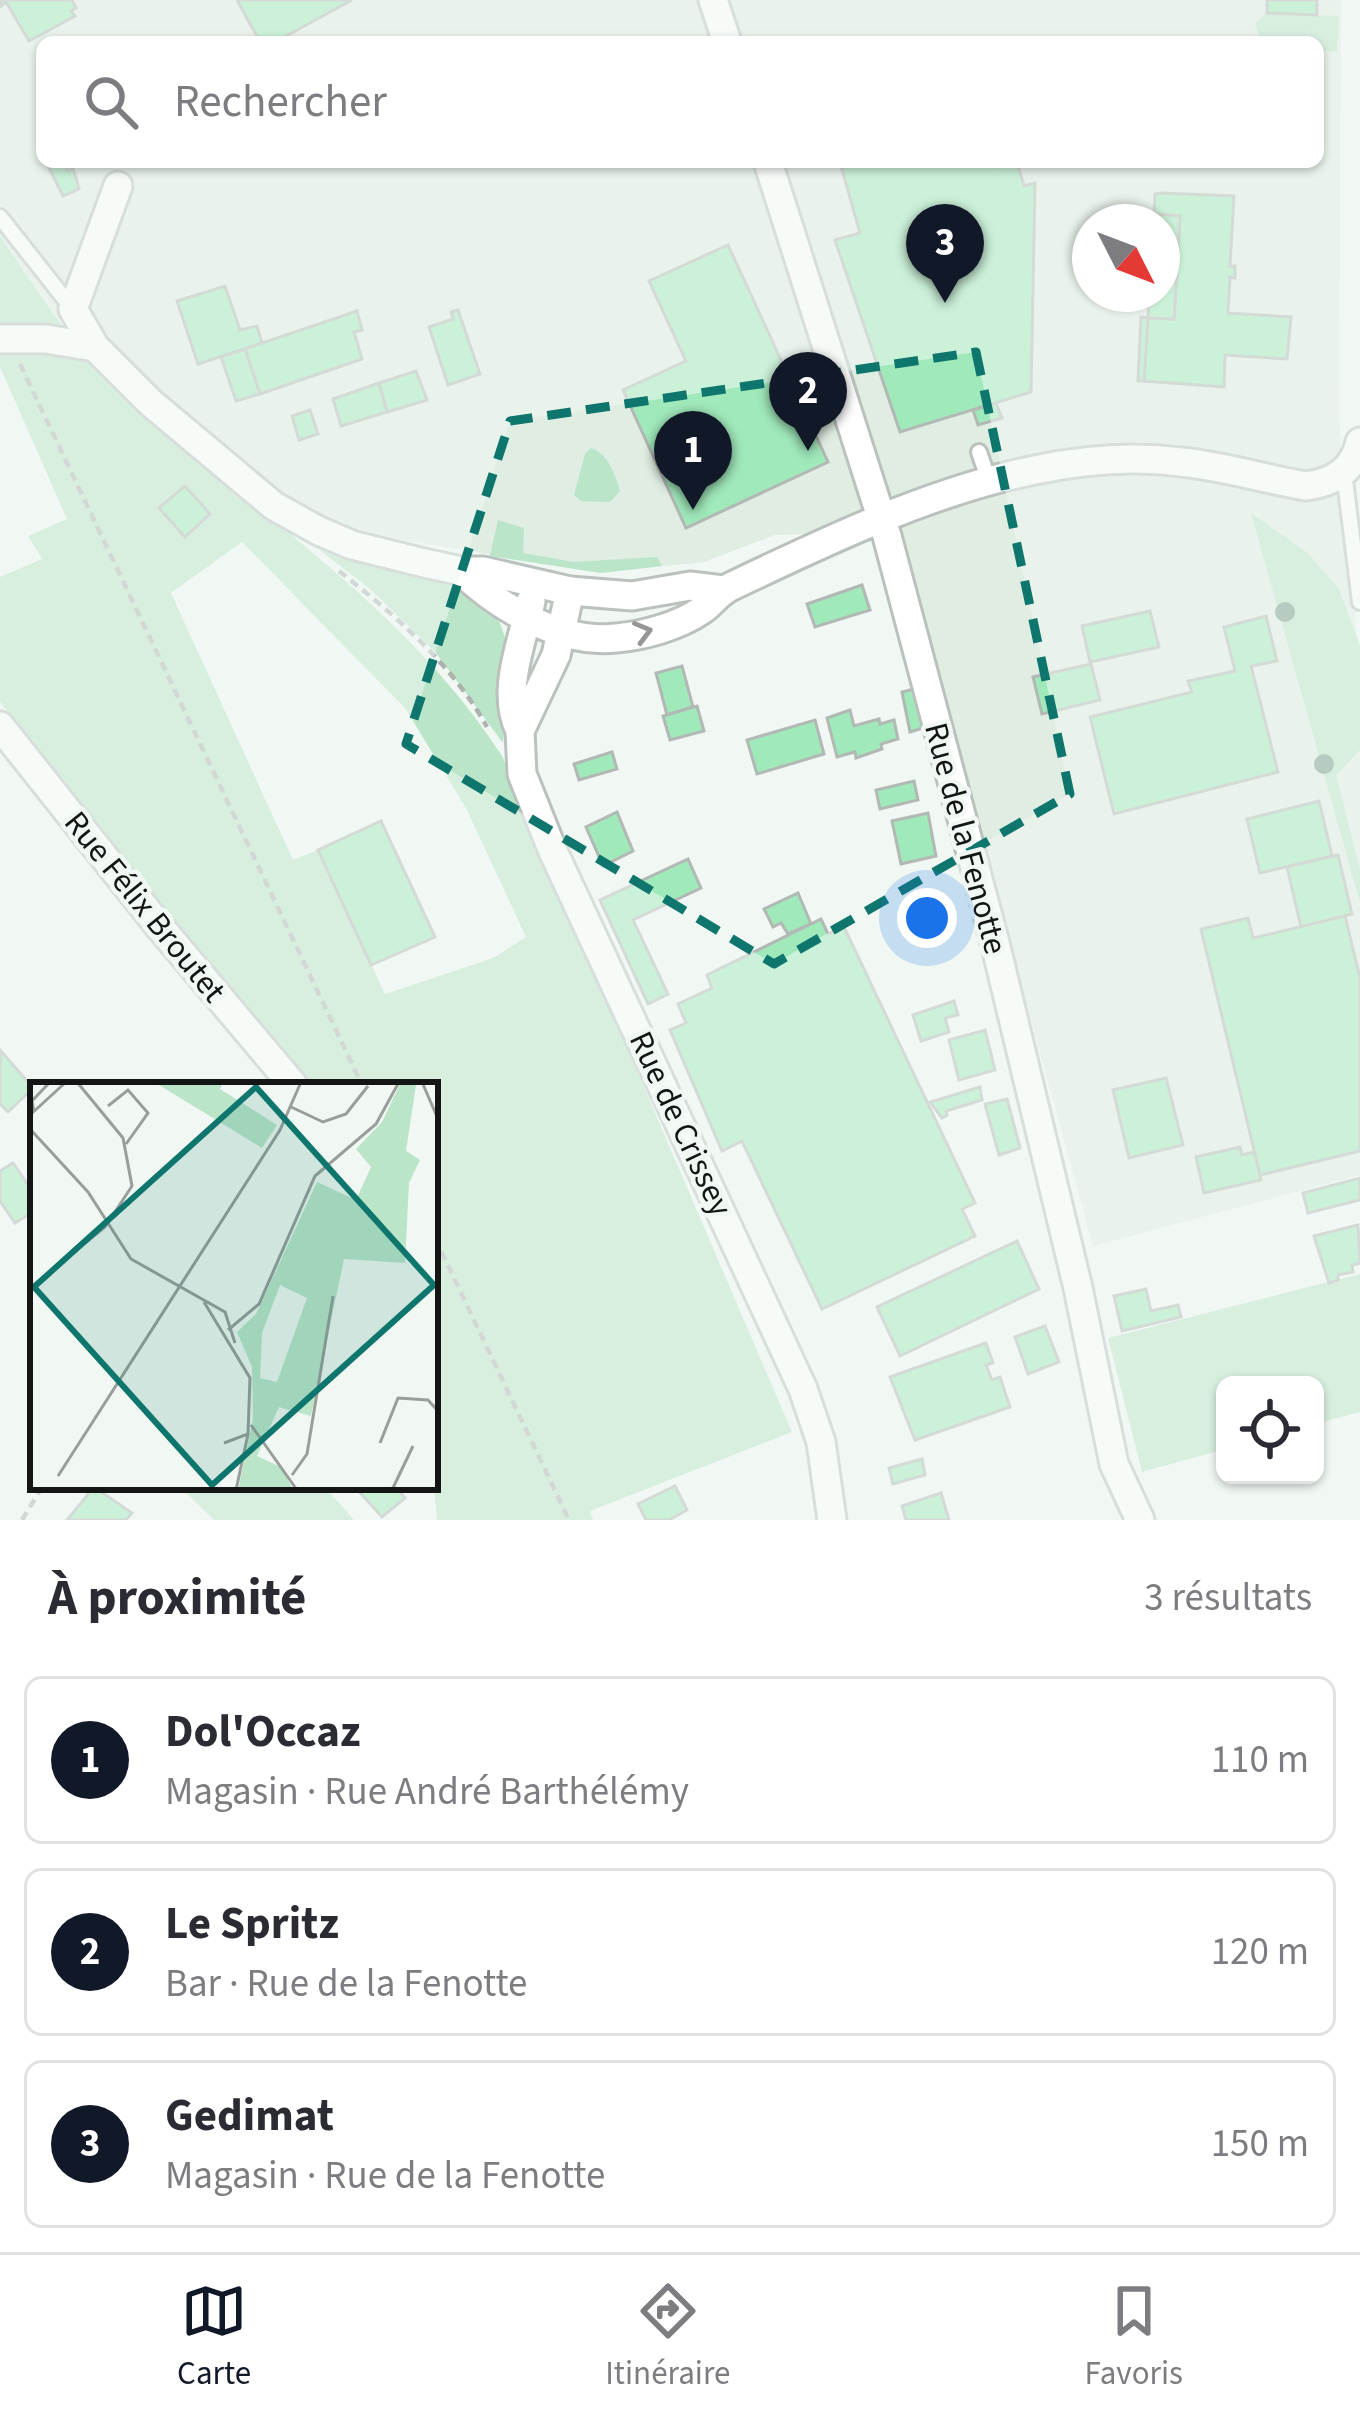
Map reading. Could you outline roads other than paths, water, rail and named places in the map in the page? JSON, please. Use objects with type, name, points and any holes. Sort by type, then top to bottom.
[{"type":"street","points":[[713,0],[726,36]]},
{"type":"street","name":"Rue de la Fenotte","points":[[770,168],[882,520],[995,943],[1078,1288],[1114,1464],[1140,1520]]},
{"type":"street","points":[[118,185],[73,309],[95,347],[151,403],[292,517],[352,545],[534,585],[632,596],[690,586],[723,590]]},
{"type":"street","points":[[4,339],[46,339],[95,347]]},
{"type":"street","points":[[461,571],[527,618],[563,631],[613,639],[652,631],[702,610],[723,590],[882,520],[989,481],[1086,462],[1134,460],[1179,461],[1306,486],[1326,484],[1352,477],[1360,442]]},
{"type":"street","name":"Rue de Crissey","points":[[534,585],[512,697],[513,717],[520,731],[520,764],[553,850],[803,1389],[820,1442],[832,1520]]},
{"type":"street","name":"Rue de Crissey","points":[[520,731],[545,683],[563,631],[570,591]]},
{"type":"street","name":"Rue Félix Broutet","points":[[0,726],[290,1082]]},
{"type":"lane","points":[[0,218],[73,309]]},
{"type":"lane","points":[[980,452],[989,481]]},
{"type":"lane","points":[[1352,477],[1360,602]]},
{"type":"place","name":"Gedimat","points":[[945,303]]},
{"type":"place","name":"Le Spritz","points":[[808,451]]},
{"type":"place","name":"Dol'Occaz","points":[[693,510]]}]
